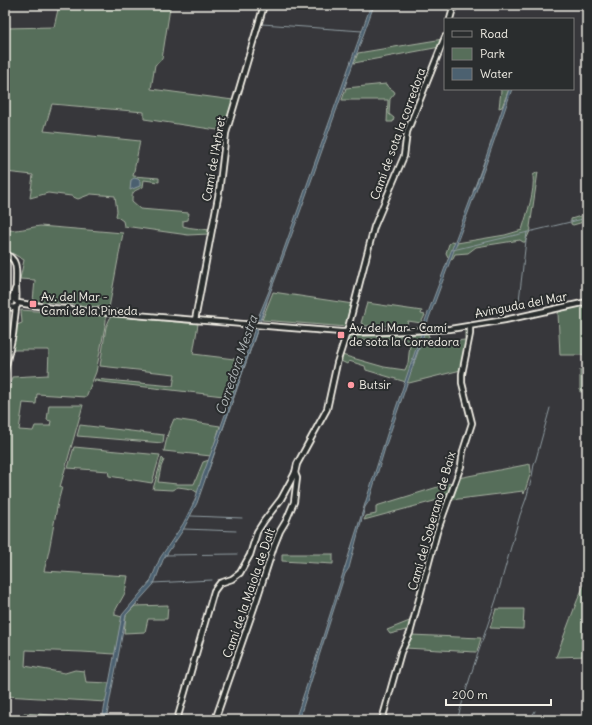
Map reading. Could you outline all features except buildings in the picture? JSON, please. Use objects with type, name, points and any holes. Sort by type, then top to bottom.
[{"type":"street","name":"Camí de l'Arbret","points":[[195,320],[219,192],[226,133],[264,5]]},
{"type":"street","points":[[450,18],[454,5]]},
{"type":"street","name":"Camí de sota la corredora","points":[[295,473],[297,464],[327,409],[337,363],[347,332],[374,227],[404,156],[407,132],[444,40]]},
{"type":"street","points":[[5,254],[11,256],[14,260],[17,274],[13,334],[5,370]]},
{"type":"street","points":[[15,304],[14,295],[16,286]]},
{"type":"street","points":[[5,304],[14,295]]},
{"type":"street","name":"Avinguda del Mar","points":[[5,304],[347,332],[427,331],[470,326],[516,318],[587,302]]},
{"type":"street","name":"Camí del Soberano de Baix","points":[[382,720],[401,652],[410,633],[437,532],[461,466],[463,451],[472,423],[462,383],[462,374],[470,334],[470,326]]},
{"type":"street","points":[[177,720],[214,591],[220,583],[232,579],[240,573],[250,555],[257,532],[281,499],[295,473]]},
{"type":"street","name":"Camí de la Maiola de Dalt","points":[[215,720],[274,546],[294,502],[297,478],[295,473]]},
{"type":"green space","points":[[59,5],[169,5],[168,8],[170,8],[162,59],[155,65],[151,89],[233,100],[224,131],[144,119],[144,112],[52,104],[44,131],[140,141],[133,176],[159,178],[159,182],[144,180],[143,187],[133,193],[132,202],[140,209],[189,213],[188,220],[183,221],[183,226],[209,230],[209,234],[188,235],[124,226],[123,221],[116,216],[117,211],[115,196],[91,194],[78,199],[71,196],[48,193],[30,198],[33,175],[5,172],[5,28],[54,27]]},
{"type":"green space","points":[[443,39],[440,47],[354,63],[358,53]]},
{"type":"green space","points":[[386,84],[395,93],[390,99],[389,114],[394,118],[393,122],[387,122],[388,100],[342,100],[346,88]]},
{"type":"green space","points":[[509,90],[502,107],[499,108],[501,91]]},
{"type":"green space","points":[[538,172],[530,227],[531,229],[525,242],[520,240],[476,247],[468,253],[455,254],[452,260],[448,257],[446,253],[449,244],[453,241],[457,243],[505,235],[522,230],[532,195],[533,175]]},
{"type":"green space","points":[[587,214],[587,221],[573,225],[571,224],[571,219]]},
{"type":"green space","points":[[40,226],[123,233],[109,308],[33,301],[35,280],[20,279],[24,260],[10,252],[5,251],[5,230],[18,230]]},
{"type":"green space","points":[[273,292],[353,304],[347,327],[262,320]]},
{"type":"green space","points":[[367,303],[422,311],[421,314],[425,315],[421,323],[408,321],[407,325],[362,326],[363,324],[361,323]]},
{"type":"green space","points":[[587,305],[587,355],[560,355],[558,313],[560,311]]},
{"type":"green space","points":[[21,310],[106,316],[96,372],[86,397],[37,394],[36,404],[23,403],[19,430],[33,431],[35,426],[50,426],[51,421],[47,420],[49,405],[83,405],[60,487],[62,487],[44,571],[128,576],[125,593],[115,611],[115,615],[122,617],[115,654],[26,650],[25,666],[65,673],[75,670],[84,671],[86,682],[110,683],[106,702],[5,696],[5,406],[12,377],[48,375],[49,350],[12,350],[17,325],[22,323]]},
{"type":"green space","points":[[111,316],[198,324],[193,354],[243,360],[232,397],[94,381],[95,379],[173,386],[175,374],[100,366],[106,327]]},
{"type":"green space","points":[[465,330],[469,332],[461,370],[409,383],[366,370],[365,366],[349,361],[347,364],[341,361],[342,355],[384,367],[405,370],[408,363],[410,344],[407,340],[399,338],[347,341],[347,337],[428,334],[431,343],[465,340]]},
{"type":"green space","points":[[580,370],[587,370],[587,391],[580,392]]},
{"type":"green space","points":[[174,419],[220,426],[211,456],[164,451],[168,433]]},
{"type":"green space","points":[[80,425],[164,435],[163,443],[77,436]]},
{"type":"green space","points":[[74,447],[160,455],[152,483],[109,476],[108,471],[68,468]]},
{"type":"green space","points":[[162,458],[164,460],[158,482],[177,484],[194,484],[203,462],[209,460],[208,467],[198,493],[192,489],[178,487],[172,490],[153,489]]},
{"type":"green space","points":[[530,464],[531,472],[524,494],[523,491],[451,500],[458,478]]},
{"type":"green space","points":[[454,482],[449,497],[364,520],[366,516],[376,514],[376,506]]},
{"type":"green space","points":[[282,554],[333,554],[333,564],[282,561]]},
{"type":"green space","points":[[584,585],[587,585],[587,656],[556,657],[577,601]]},
{"type":"green space","points":[[168,605],[167,619],[148,619],[145,632],[124,633],[126,615],[135,606]]},
{"type":"green space","points":[[496,609],[524,609],[523,629],[490,628]]},
{"type":"green space","points":[[412,620],[410,629],[390,634],[387,630]]},
{"type":"green space","points":[[411,635],[481,638],[477,652],[405,648]]},
{"type":"green space","points":[[24,713],[103,719],[22,720]]},
{"type":"water","points":[[371,5],[374,5],[299,215],[260,320],[257,320],[269,291]]},
{"type":"water","points":[[509,90],[512,90],[485,167],[426,326],[423,326],[483,166]]},
{"type":"water","points":[[134,178],[140,181],[140,186],[130,190],[131,180]]},
{"type":"water","points":[[255,328],[258,328],[197,503],[183,530],[163,560],[154,584],[126,615],[106,720],[102,720],[122,615],[150,582],[160,558],[183,524],[195,500]]},
{"type":"water","points":[[421,334],[424,334],[386,445],[369,501],[365,507],[349,568],[345,574],[302,710],[298,720],[295,720],[388,431]]},
{"type":"waterway","points":[[262,24],[362,31]]},
{"type":"waterway","points":[[473,192],[485,159]]},
{"type":"waterway","points":[[453,250],[587,218]]},
{"type":"waterway","points":[[518,309],[527,232]]},
{"type":"waterway","name":"Corredora Mestra","points":[[260,323],[267,302]]},
{"type":"waterway","name":"Corredora Mestra","points":[[208,472],[258,328]]},
{"type":"waterway","points":[[413,364],[419,346]]},
{"type":"waterway","points":[[457,720],[496,600],[526,499],[550,408]]},
{"type":"waterway","points":[[191,516],[242,518]]},
{"type":"waterway","points":[[184,529],[236,531]]},
{"type":"waterway","points":[[165,555],[237,554]]},
{"type":"waterway","points":[[153,583],[212,580]]},
{"type":"waterway","points":[[530,720],[535,711]]},
{"type":"place","name":"Av. del Mar - Camí de la Pineda","points":[[33,304]]},
{"type":"place","name":"Av. del Mar - Camí de sota la Corredora","points":[[341,335]]},
{"type":"place","name":"Butsir","points":[[351,385]]}]
